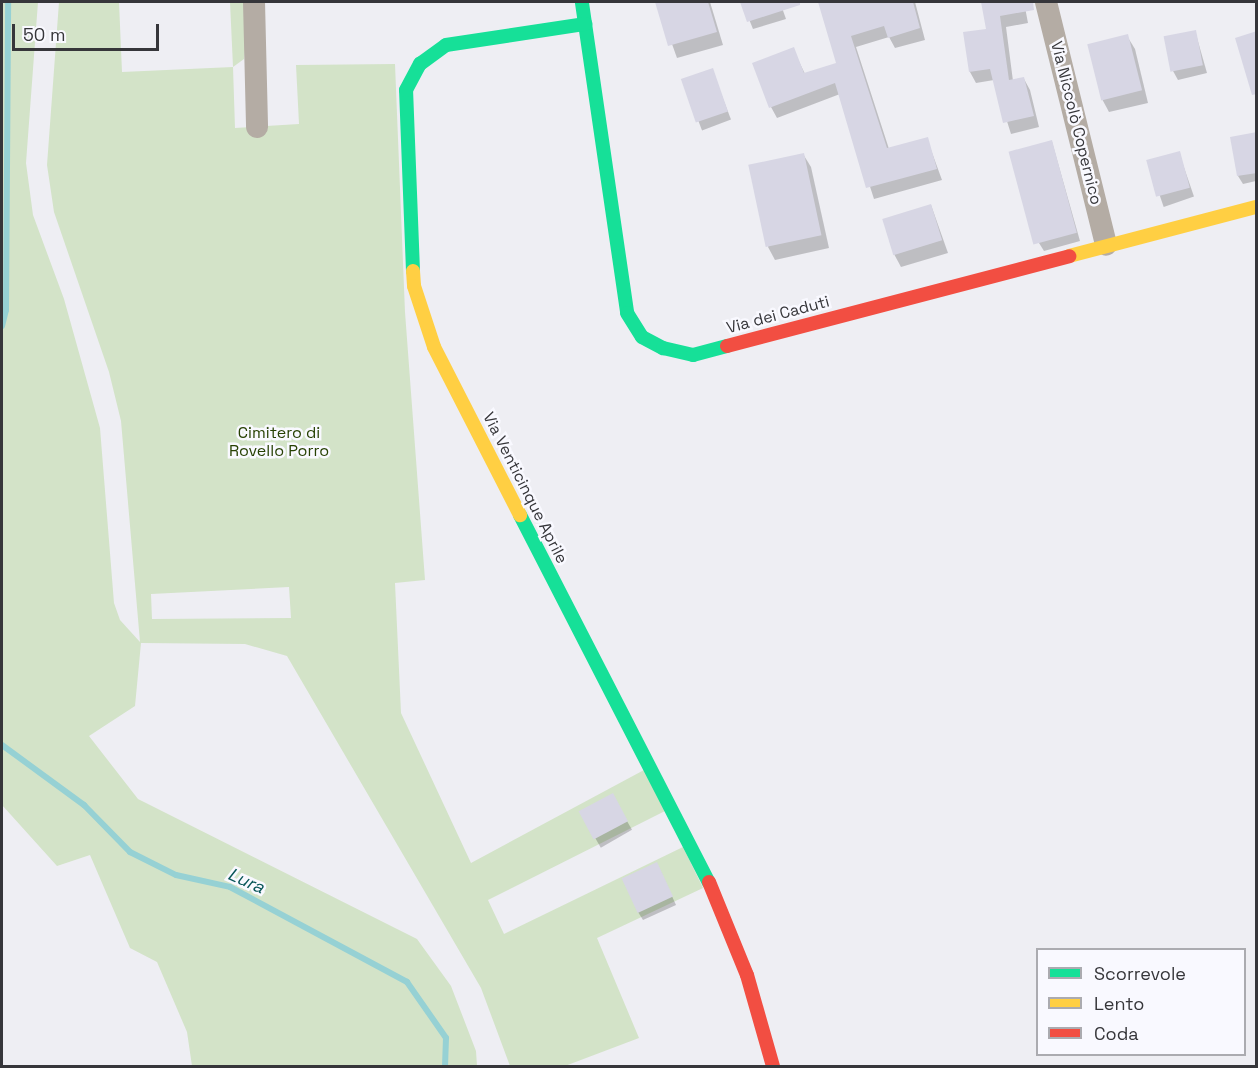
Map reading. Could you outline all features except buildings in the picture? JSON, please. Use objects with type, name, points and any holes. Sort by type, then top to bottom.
[{"type":"street","points":[[254,2],[257,127]]},
{"type":"street","name":"Via dei Caduti","points":[[582,2],[627,313],[642,337],[663,348],[693,355],[1106,244],[1257,207]]},
{"type":"street","name":"Via Niccolò Copernico","points":[[1046,2],[1106,244]]},
{"type":"street","name":"Via Venticinque Aprile","points":[[585,24],[446,45],[420,64],[406,90],[414,286],[434,347],[711,886],[747,975],[772,1066]]},
{"type":"green space","name":"Cimitero di Rovello Porro","points":[[2,2],[38,2],[26,163],[33,215],[64,299],[100,428],[114,603],[120,620],[140,642],[121,421],[109,372],[54,212],[47,165],[59,2],[119,2],[122,72],[233,67],[235,128],[299,124],[296,65],[395,64],[405,312],[425,580],[395,583],[401,713],[471,863],[644,770],[665,811],[488,900],[504,934],[683,847],[703,888],[597,938],[639,1038],[565,1066],[510,1066],[481,988],[287,656],[245,644],[141,643],[135,706],[89,736],[138,799],[417,939],[451,986],[476,1051],[477,1066],[192,1066],[187,1032],[157,962],[130,948],[90,855],[57,866],[2,805]],"holes":[[[289,587],[291,618],[152,619],[151,594]]]},
{"type":"green space","points":[[230,2],[250,2],[244,59],[233,67]]},
{"type":"waterway","name":"Lura","points":[[2,326],[6,310],[8,2]]},
{"type":"waterway","name":"Lura","points":[[2,745],[84,805],[130,852],[176,875],[230,887],[407,982],[446,1038],[445,1066]]},
{"type":"traffic: fast","points":[[582,3],[627,313],[642,337],[663,348],[693,355],[727,346]]},
{"type":"traffic: fast","points":[[413,271],[406,90],[420,64],[446,45],[585,24]]},
{"type":"traffic: fast","points":[[520,515],[709,882]]},
{"type":"traffic: slow","points":[[1069,256],[1256,207]]},
{"type":"traffic: slow","points":[[413,271],[414,286],[434,347],[520,515]]},
{"type":"traffic: jam","points":[[727,346],[1069,256]]},
{"type":"traffic: jam","points":[[709,882],[747,975],[773,1066]]}]
